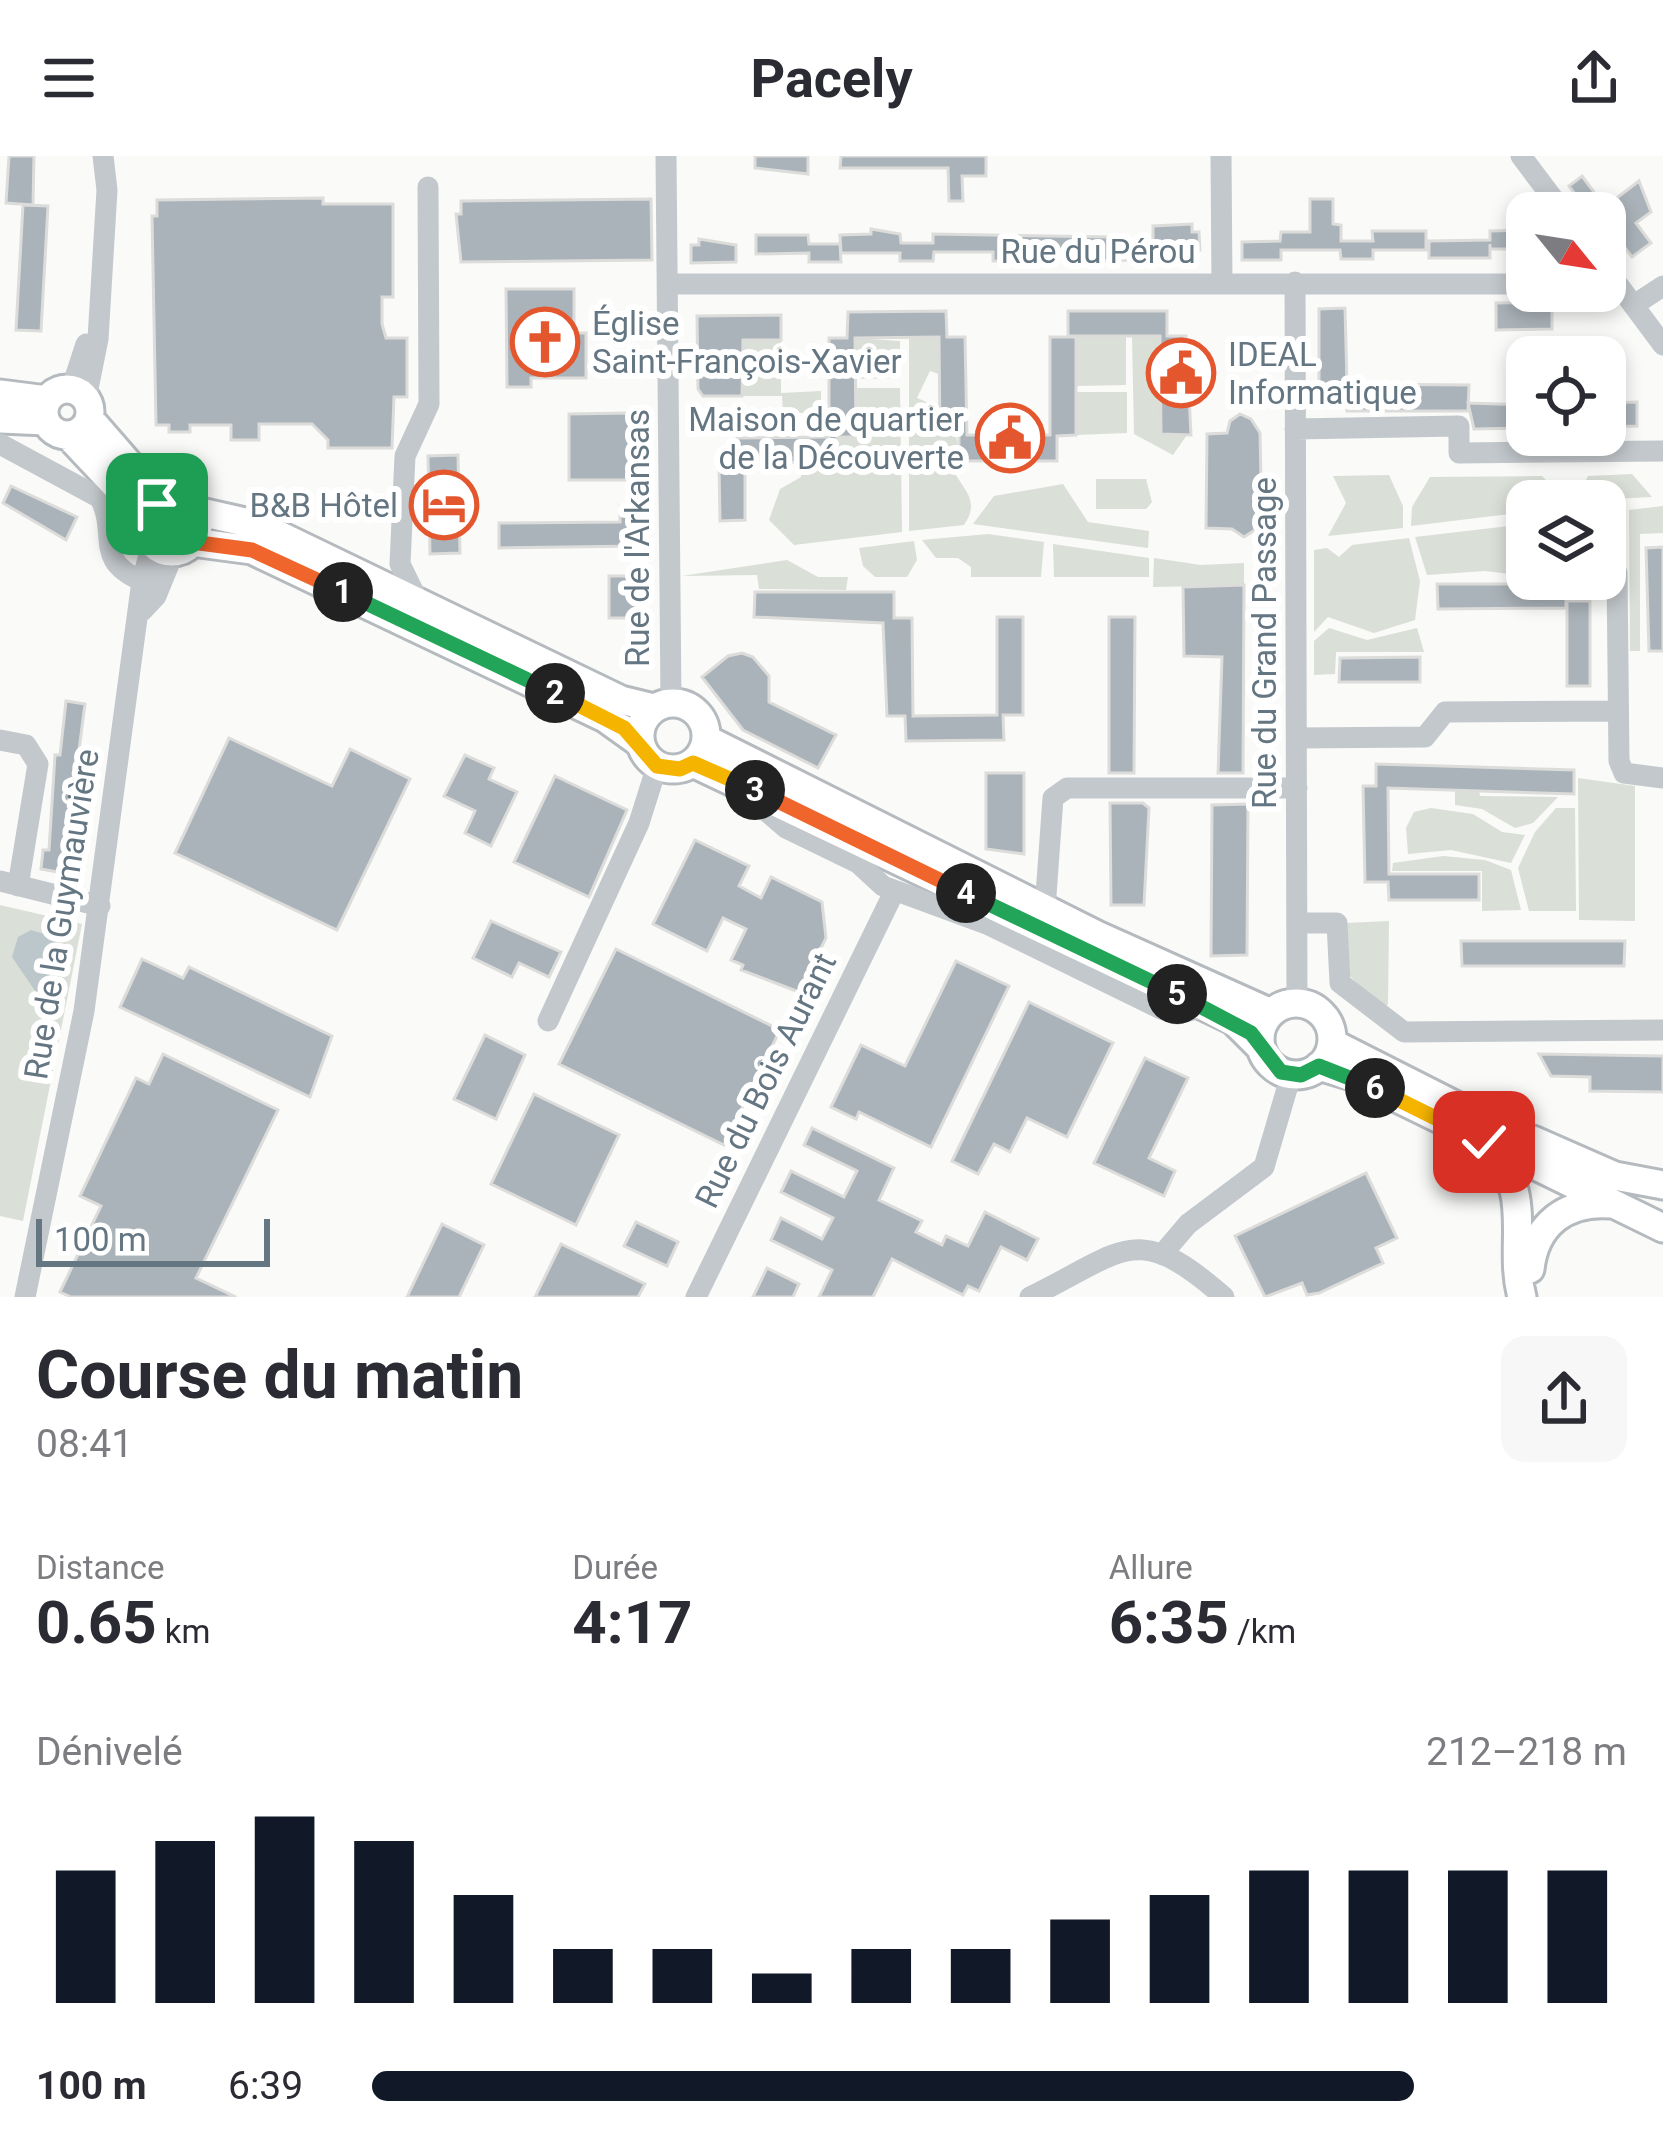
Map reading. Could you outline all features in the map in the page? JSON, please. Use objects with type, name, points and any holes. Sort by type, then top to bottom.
[{"type":"main road","points":[[0,394],[68,410],[165,532],[252,550],[613,722],[640,743],[657,766],[680,769],[700,751]]},
{"type":"main road","points":[[0,418],[68,410]]},
{"type":"main road","points":[[165,532],[176,500],[192,510],[258,525],[621,700],[697,713],[700,751]]},
{"type":"main road","points":[[640,743],[642,724],[663,706]]},
{"type":"main road","points":[[700,751],[752,788],[1204,1007],[1251,1033],[1272,1066],[1291,1075],[1326,1054]]},
{"type":"main road","points":[[700,751],[1045,909],[1284,1008],[1327,1020],[1326,1054]]},
{"type":"main road","points":[[1261,1048],[1261,1031],[1284,1008]]},
{"type":"main road","points":[[1326,1054],[1662,1222]]},
{"type":"main road","points":[[1477,1127],[1615,1176],[1663,1185]]},
{"type":"main road","points":[[1477,1127],[1616,1205],[1662,1222]]},
{"type":"main road","points":[[1477,1127],[1511,1178],[1519,1202],[1522,1297]]},
{"type":"main road","points":[[1535,1297],[1530,1264],[1546,1226],[1585,1203],[1616,1205]]},
{"type":"street","name":"Rue de l'Arkansas","points":[[663,706],[669,284],[666,156]]},
{"type":"street","points":[[1221,156],[1222,284]]},
{"type":"street","points":[[1521,156],[1548,192]]},
{"type":"street","points":[[68,410],[97,352],[101,245],[91,233],[94,189],[102,166]]},
{"type":"street","points":[[419,602],[400,572],[404,456],[429,404],[428,187]]},
{"type":"street","name":"Rue du Grand Passage","points":[[1284,1008],[1298,923],[1295,282]]},
{"type":"street","name":"Rue du Pérou","points":[[669,284],[1506,284]]},
{"type":"street","points":[[1634,305],[1663,286]]},
{"type":"street","points":[[1626,295],[1663,345]]},
{"type":"street","points":[[1295,429],[1459,426],[1459,452],[1663,451]]},
{"type":"street","points":[[0,444],[88,487],[100,498],[110,557],[123,573],[142,581]]},
{"type":"street","points":[[142,611],[142,581],[165,532]]},
{"type":"street","points":[[142,611],[157,596],[165,532]]},
{"type":"street","points":[[370,579],[400,572]]},
{"type":"street","points":[[1617,600],[1624,773],[1663,778]]},
{"type":"street","name":"Rue de la Guymauvière","points":[[25,1297],[85,1011],[142,611]]},
{"type":"street","points":[[1297,739],[1425,737],[1444,712],[1618,711]]},
{"type":"street","points":[[0,740],[26,745],[38,764],[9,883],[100,906]]},
{"type":"street","points":[[548,1022],[639,824],[657,766]]},
{"type":"street","points":[[752,788],[772,818],[858,863],[895,892],[989,925],[1161,1009],[1177,1014],[1204,1007]]},
{"type":"street","points":[[1045,909],[1053,798],[1066,788],[1297,788]]},
{"type":"street","name":"Rue du Bois Aurant","points":[[696,1297],[895,892]]},
{"type":"street","points":[[1298,923],[1337,923],[1340,982],[1396,1030],[1663,1030]]},
{"type":"street","points":[[1165,1251],[1188,1224],[1264,1167],[1291,1075]]},
{"type":"street","points":[[1030,1297],[1133,1248],[1165,1251],[1224,1297]]},
{"type":"shaded area","points":[[1076,336],[1126,336],[1126,385],[1076,386]]},
{"type":"shaded area","points":[[1132,336],[1160,336],[1161,434],[1187,435],[1173,455],[1134,434]]},
{"type":"shaded area","points":[[909,337],[939,337],[939,374],[930,371],[917,398],[949,422],[959,461],[909,461]]},
{"type":"shaded area","points":[[855,338],[900,341],[900,378],[855,379]]},
{"type":"shaded area","points":[[743,340],[781,340],[781,393],[821,391],[821,413],[783,413],[782,396],[742,396]]},
{"type":"shaded area","points":[[856,388],[900,388],[902,532],[794,545],[769,520],[780,489],[801,477],[801,463],[836,462],[837,437],[856,437]]},
{"type":"shaded area","points":[[1076,392],[1127,392],[1127,433],[1076,435]]},
{"type":"shaded area","points":[[909,468],[952,468],[971,502],[964,525],[909,531]]},
{"type":"shaded area","points":[[1632,474],[1652,497],[1626,498],[1626,480],[1586,480],[1588,476]]},
{"type":"shaded area","points":[[1389,475],[1403,506],[1403,528],[1328,536],[1346,503],[1333,476]]},
{"type":"shaded area","points":[[1542,476],[1546,480],[1506,480],[1506,515],[1411,526],[1412,507],[1430,477]]},
{"type":"shaded area","points":[[1096,479],[1146,479],[1152,502],[1146,509],[1096,509]]},
{"type":"shaded area","points":[[1063,484],[1088,522],[1149,531],[1148,548],[973,524],[994,496]]},
{"type":"shaded area","points":[[1663,506],[1663,533],[1640,534],[1640,651],[1630,651],[1629,510]]},
{"type":"shaded area","points":[[1506,526],[1506,574],[1427,575],[1415,537]]},
{"type":"shaded area","points":[[988,534],[1044,542],[1041,577],[971,577],[971,567],[958,558],[936,558],[922,540]]},
{"type":"shaded area","points":[[1409,538],[1420,581],[1415,620],[1374,633],[1328,617],[1314,632],[1314,550],[1327,548],[1339,557],[1352,545]]},
{"type":"shaded area","points":[[914,541],[917,560],[907,577],[875,577],[863,566],[859,548]]},
{"type":"shaded area","points":[[1053,544],[1149,558],[1149,577],[1054,577]]},
{"type":"shaded area","points":[[1154,558],[1201,565],[1244,563],[1244,585],[1153,587]]},
{"type":"shaded area","points":[[787,560],[818,577],[848,577],[846,590],[759,589],[757,575],[682,576]]},
{"type":"shaded area","points":[[1329,628],[1367,640],[1417,628],[1424,652],[1336,652],[1335,674],[1314,675],[1314,641]]},
{"type":"shaded area","points":[[1578,778],[1635,786],[1635,921],[1579,920]]},
{"type":"shaded area","points":[[1455,790],[1479,790],[1480,796],[1558,797],[1533,823],[1515,828],[1482,809],[1455,805]]},
{"type":"shaded area","points":[[1431,808],[1473,814],[1502,832],[1525,835],[1511,863],[1451,850],[1408,854],[1406,828],[1414,812]]},
{"type":"shaded area","points":[[1556,808],[1575,808],[1576,911],[1529,911],[1518,868],[1535,832]]},
{"type":"shaded area","points":[[1443,856],[1485,860],[1511,870],[1521,910],[1482,911],[1482,871],[1392,871],[1393,863]]},
{"type":"shaded area","points":[[0,905],[82,924],[23,1221],[0,1216]]},
{"type":"shaded area","points":[[1389,921],[1388,1004],[1383,1010],[1348,974],[1346,923]]},
{"type":"shaded area","points":[[31,930],[54,937],[63,952],[55,983],[40,998],[12,957],[18,937]]},
{"type":"building","points":[[9,156],[34,156],[33,205],[6,203]]},
{"type":"building","points":[[755,156],[808,156],[808,174],[755,168]]},
{"type":"building","points":[[841,156],[986,156],[986,176],[962,176],[963,201],[949,201],[948,168],[840,168]]},
{"type":"building","points":[[1582,176],[1594,192],[1573,192],[1569,186]]},
{"type":"building","points":[[1639,181],[1651,212],[1636,223],[1651,243],[1632,257],[1626,249],[1625,192]]},
{"type":"building","points":[[323,198],[323,204],[393,204],[393,297],[382,297],[382,324],[386,338],[407,338],[407,397],[394,397],[392,448],[328,448],[328,440],[312,424],[259,424],[259,440],[231,440],[231,425],[190,425],[190,432],[169,432],[169,425],[156,425],[152,216],[157,216],[157,200]]},
{"type":"building","points":[[651,199],[652,260],[461,262],[456,214],[461,214],[461,201]]},
{"type":"building","points":[[1310,199],[1333,199],[1333,224],[1341,225],[1341,241],[1373,241],[1372,231],[1426,231],[1426,250],[1373,250],[1373,259],[1341,259],[1340,250],[1281,250],[1281,260],[1242,260],[1242,242],[1280,241],[1281,232],[1310,232]]},
{"type":"building","points":[[23,205],[48,206],[41,331],[16,330]]},
{"type":"building","points":[[1192,224],[1192,232],[1199,232],[1200,250],[1153,251],[1153,226]]},
{"type":"building","points":[[871,229],[900,234],[901,243],[933,243],[933,234],[1111,237],[1111,242],[1134,242],[1134,260],[1089,261],[1089,251],[1026,252],[1026,261],[993,261],[993,252],[934,252],[933,261],[900,261],[900,253],[841,253],[840,235],[871,234]]},
{"type":"building","points":[[1490,231],[1506,231],[1506,249],[1490,249],[1490,258],[1429,258],[1429,241],[1490,240]]},
{"type":"building","points":[[756,235],[808,235],[809,244],[840,244],[841,262],[809,262],[809,253],[756,254]]},
{"type":"building","points":[[699,239],[736,245],[736,262],[691,263],[691,245],[699,245]]},
{"type":"building","name":"Église Saint-François-Xavier","points":[[506,289],[574,289],[574,333],[586,333],[586,378],[531,378],[531,387],[507,387]]},
{"type":"building","points":[[1496,303],[1506,303],[1506,312],[1552,312],[1552,329],[1496,330]]},
{"type":"building","points":[[1345,308],[1347,384],[1469,385],[1468,411],[1347,411],[1346,392],[1319,392],[1319,309]]},
{"type":"building","points":[[946,311],[947,337],[965,337],[967,435],[1050,435],[1050,337],[1076,337],[1076,435],[1057,436],[1057,461],[1023,461],[1022,466],[1008,467],[995,466],[995,461],[959,461],[959,436],[940,435],[939,337],[855,338],[856,437],[837,437],[837,462],[745,463],[745,520],[720,521],[719,464],[737,463],[737,438],[829,437],[829,338],[847,338],[848,312]]},
{"type":"building","points":[[1068,311],[1167,311],[1167,336],[1186,336],[1191,435],[1161,434],[1160,336],[1068,336]]},
{"type":"building","points":[[781,315],[781,340],[743,340],[742,396],[703,396],[698,389],[697,316]]},
{"type":"building","points":[[1626,402],[1637,402],[1637,426],[1626,426]]},
{"type":"building","points":[[1468,403],[1506,404],[1506,428],[1474,429]]},
{"type":"building","points":[[632,413],[637,465],[633,465],[633,480],[569,480],[569,414]]},
{"type":"building","points":[[1240,414],[1251,419],[1260,433],[1261,480],[1266,480],[1255,530],[1244,537],[1232,529],[1206,528],[1207,434],[1227,433],[1230,421]]},
{"type":"building","name":"B&B Hôtel","points":[[458,455],[460,553],[430,554],[428,456]]},
{"type":"building","points":[[11,486],[77,517],[66,540],[3,503]]},
{"type":"building","points":[[620,506],[638,506],[638,546],[499,548],[499,523],[620,522]]},
{"type":"building","points":[[1663,547],[1663,651],[1649,651],[1646,548]]},
{"type":"building","points":[[609,576],[639,576],[639,618],[609,618]]},
{"type":"building","points":[[1437,584],[1506,584],[1506,600],[1566,600],[1566,608],[1438,609]]},
{"type":"building","points":[[1244,585],[1243,773],[1218,773],[1222,657],[1184,656],[1183,587]]},
{"type":"building","points":[[755,592],[894,592],[894,618],[912,618],[913,716],[997,715],[997,617],[1023,617],[1023,715],[1003,715],[1004,740],[906,741],[905,716],[887,716],[883,623],[754,617]]},
{"type":"building","points":[[1567,601],[1590,601],[1590,686],[1567,686]]},
{"type":"building","points":[[1109,617],[1135,617],[1134,773],[1109,773]]},
{"type":"building","points":[[728,656],[753,657],[769,676],[769,702],[836,735],[818,768],[743,730],[702,677]]},
{"type":"building","points":[[1420,657],[1420,682],[1339,682],[1340,658]]},
{"type":"building","points":[[66,701],[85,704],[63,873],[41,869],[43,850],[49,850],[55,755],[60,755]]},
{"type":"building","points":[[229,738],[332,786],[350,749],[410,779],[337,930],[175,853]]},
{"type":"building","points":[[465,755],[494,768],[489,779],[517,792],[491,846],[465,833],[475,811],[444,796]]},
{"type":"building","points":[[1376,764],[1574,770],[1574,794],[1388,788],[1389,874],[1479,874],[1479,900],[1389,900],[1388,882],[1365,882],[1363,786],[1376,786]]},
{"type":"building","points":[[986,773],[1024,773],[1024,854],[986,849]]},
{"type":"building","points":[[555,776],[627,810],[589,897],[514,862]]},
{"type":"building","points":[[1110,803],[1143,803],[1149,808],[1144,905],[1111,905]]},
{"type":"building","points":[[1248,804],[1247,955],[1211,956],[1212,805]]},
{"type":"building","points":[[695,840],[749,866],[739,886],[761,898],[771,877],[822,902],[826,938],[799,992],[741,970],[743,965],[731,960],[746,929],[723,918],[707,951],[653,924]]},
{"type":"building","points":[[491,921],[561,952],[549,977],[519,963],[512,977],[473,958]]},
{"type":"building","points":[[1461,941],[1625,941],[1624,966],[1462,966]]},
{"type":"building","points":[[616,949],[780,1030],[724,1145],[559,1064]]},
{"type":"building","points":[[142,959],[183,978],[189,967],[332,1036],[310,1097],[120,1007]]},
{"type":"building","points":[[956,961],[1009,986],[931,1147],[859,1112],[856,1119],[831,1107],[861,1045],[905,1066]]},
{"type":"building","points":[[1029,1002],[1113,1043],[1067,1137],[1027,1118],[1010,1152],[994,1144],[978,1174],[952,1161]]},
{"type":"building","points":[[485,1035],[525,1055],[496,1119],[454,1099]]},
{"type":"building","points":[[163,1054],[278,1110],[196,1278],[236,1297],[71,1297],[60,1292],[101,1206],[80,1196],[136,1078],[149,1084]]},
{"type":"building","points":[[1539,1054],[1663,1056],[1663,1092],[1590,1091],[1590,1077],[1551,1076]]},
{"type":"building","points":[[1145,1058],[1188,1078],[1149,1158],[1175,1171],[1164,1196],[1094,1163]]},
{"type":"building","points":[[534,1094],[619,1135],[576,1225],[491,1184]]},
{"type":"building","points":[[812,1128],[894,1168],[879,1200],[922,1221],[916,1232],[942,1245],[946,1236],[968,1246],[985,1212],[1038,1239],[1027,1260],[1001,1247],[979,1291],[968,1286],[963,1295],[892,1259],[873,1297],[819,1297],[832,1270],[771,1240],[781,1218],[822,1239],[833,1218],[781,1192],[791,1171],[844,1197],[857,1171],[804,1145]]},
{"type":"building","points":[[1366,1173],[1397,1238],[1376,1248],[1383,1263],[1319,1293],[1307,1295],[1302,1283],[1265,1297],[1235,1236]]},
{"type":"building","points":[[636,1222],[678,1242],[667,1266],[624,1246]]},
{"type":"building","points":[[442,1224],[484,1245],[459,1297],[407,1297]]},
{"type":"building","points":[[561,1244],[645,1284],[638,1297],[535,1297]]},
{"type":"building","points":[[767,1268],[799,1284],[793,1297],[753,1297]]},
{"type":"place","name":"Église Saint-François-Xavier","points":[[545,342]]},
{"type":"place","name":"IDEAL Informatique","points":[[1181,373]]},
{"type":"place","name":"Maison de quartier de la Découverte","points":[[1010,438]]},
{"type":"place","name":"B&B Hôtel","points":[[444,505]]},
{"type":"route","points":[[157,504],[176,500],[192,510],[197,523],[192,542],[229,543],[252,550],[613,722],[640,743],[657,766],[672,770],[693,763],[723,774],[1233,1020],[1251,1033],[1281,1072],[1301,1075],[1319,1066],[1352,1076],[1484,1142]]}]
